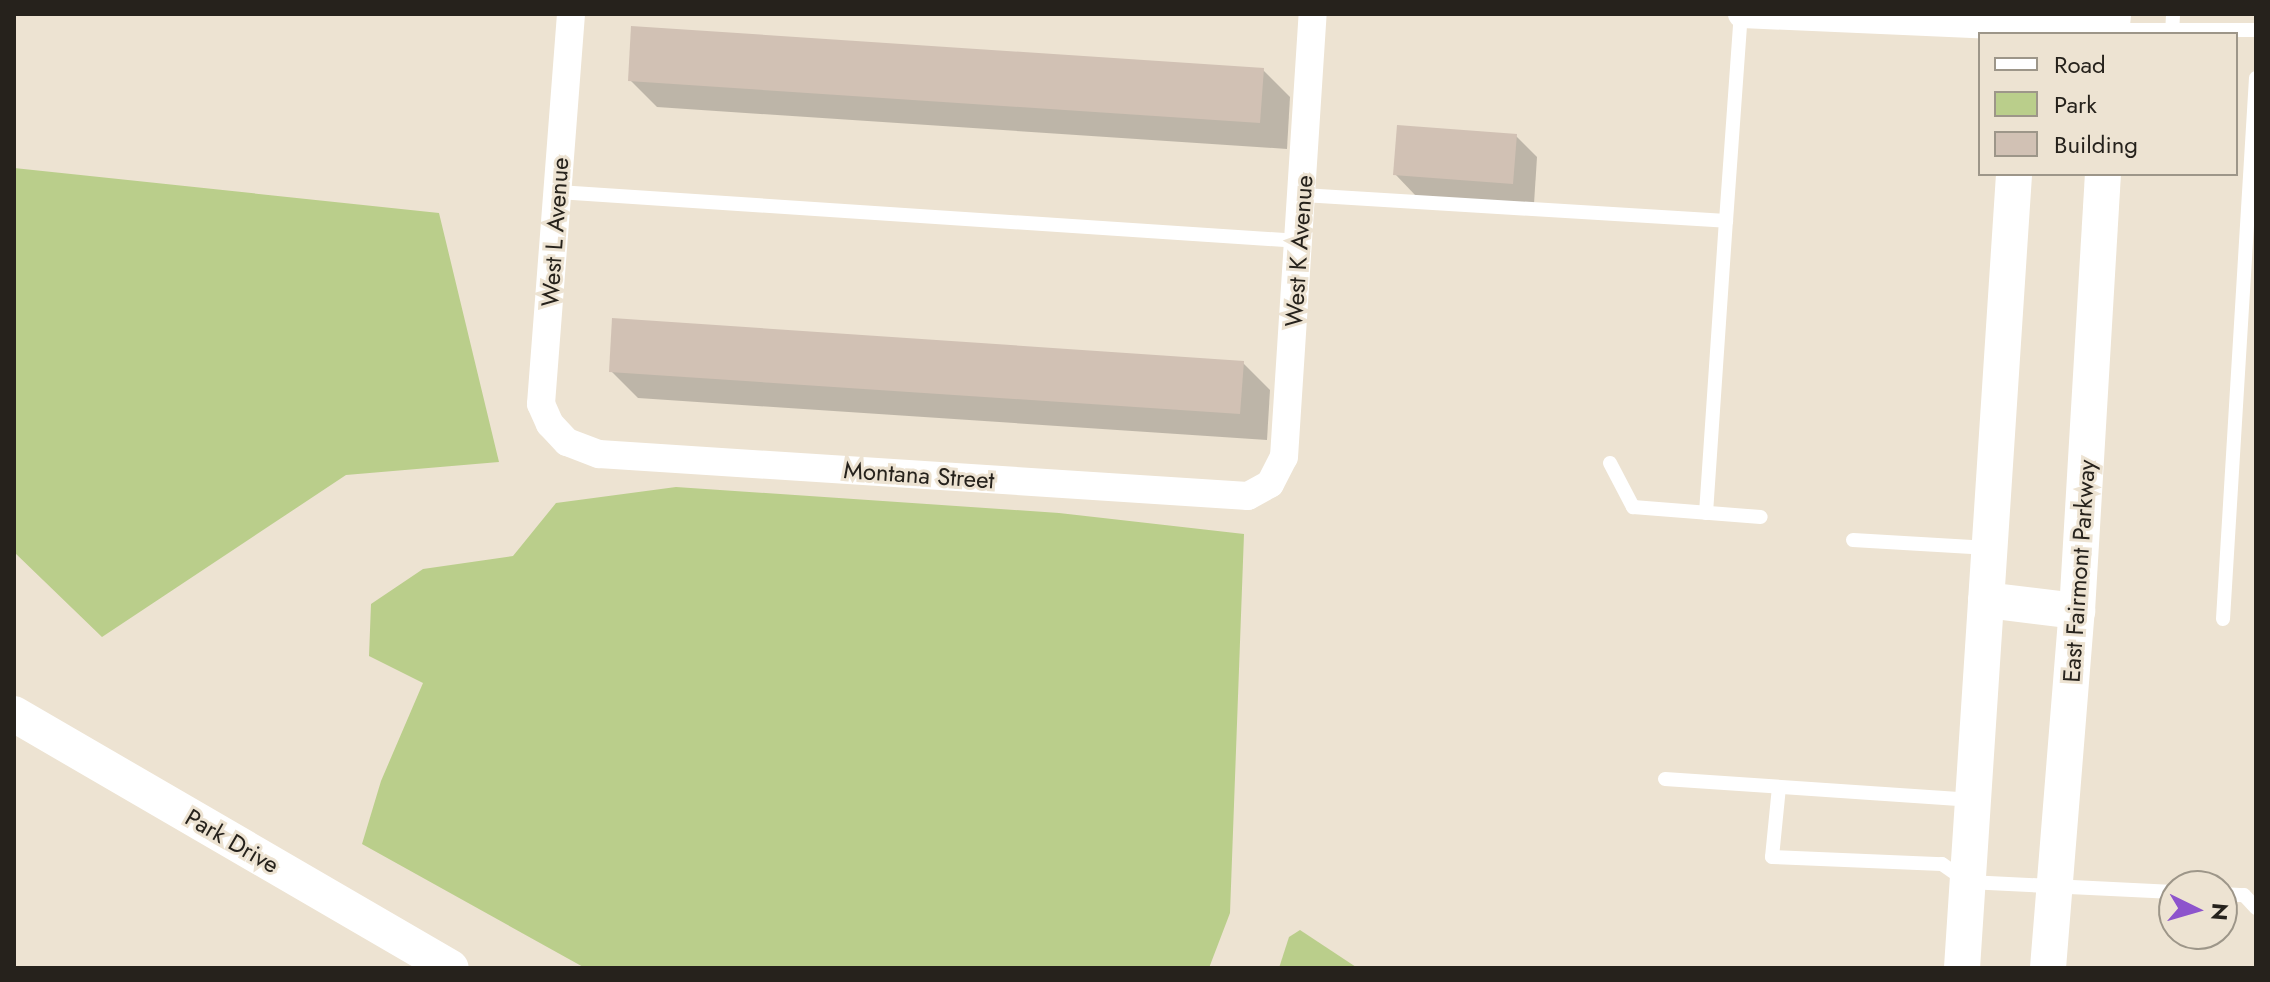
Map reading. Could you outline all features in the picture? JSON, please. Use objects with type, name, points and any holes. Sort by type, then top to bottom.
[{"type":"street","name":"West L Avenue","points":[[567,442],[550,424],[541,404],[571,14]]},
{"type":"street","name":"West K Avenue","points":[[1270,484],[1284,457],[1313,14]]},
{"type":"street","points":[[1741,14],[1950,19],[2024,26],[2112,26]]},
{"type":"street","points":[[1962,968],[2014,176]]},
{"type":"street","name":"East Fairmont Parkway","points":[[2048,968],[2077,611],[2103,176]]},
{"type":"street","name":"Montana Street","points":[[567,442],[599,454],[1248,496],[1270,484]]},
{"type":"street","points":[[1986,600],[2077,611]]},
{"type":"street","name":"Park Drive","points":[[14,714],[451,968]]},
{"type":"lane","points":[[1706,513],[1741,14]]},
{"type":"lane","points":[[2112,26],[2157,32]]},
{"type":"lane","points":[[2214,32],[2256,30]]},
{"type":"lane","points":[[2223,619],[2256,78]]},
{"type":"lane","points":[[558,192],[1299,241]]},
{"type":"lane","points":[[1303,195],[1726,221]]},
{"type":"lane","points":[[1610,463],[1633,507],[1761,517]]},
{"type":"lane","points":[[1853,540],[1990,548]]},
{"type":"lane","points":[[1665,779],[1973,800]]},
{"type":"lane","points":[[1779,787],[1772,857],[1942,864],[1968,882],[2158,891]]},
{"type":"lane","points":[[2238,895],[2244,895],[2256,908]]},
{"type":"green space","points":[[14,168],[439,213],[499,462],[346,475],[102,637],[14,552]]},
{"type":"green space","points":[[676,487],[1059,513],[1244,534],[1230,913],[1209,968],[585,968],[362,844],[381,781],[423,683],[369,656],[371,604],[423,569],[513,556],[556,503]]},
{"type":"green space","points":[[1300,930],[1356,968],[1279,968],[1289,937]]},
{"type":"building","points":[[631,26],[1264,68],[1260,123],[628,81]]},
{"type":"building","points":[[1397,125],[1517,134],[1513,184],[1393,175]]},
{"type":"building","points":[[612,318],[1244,361],[1240,414],[609,372]]}]
